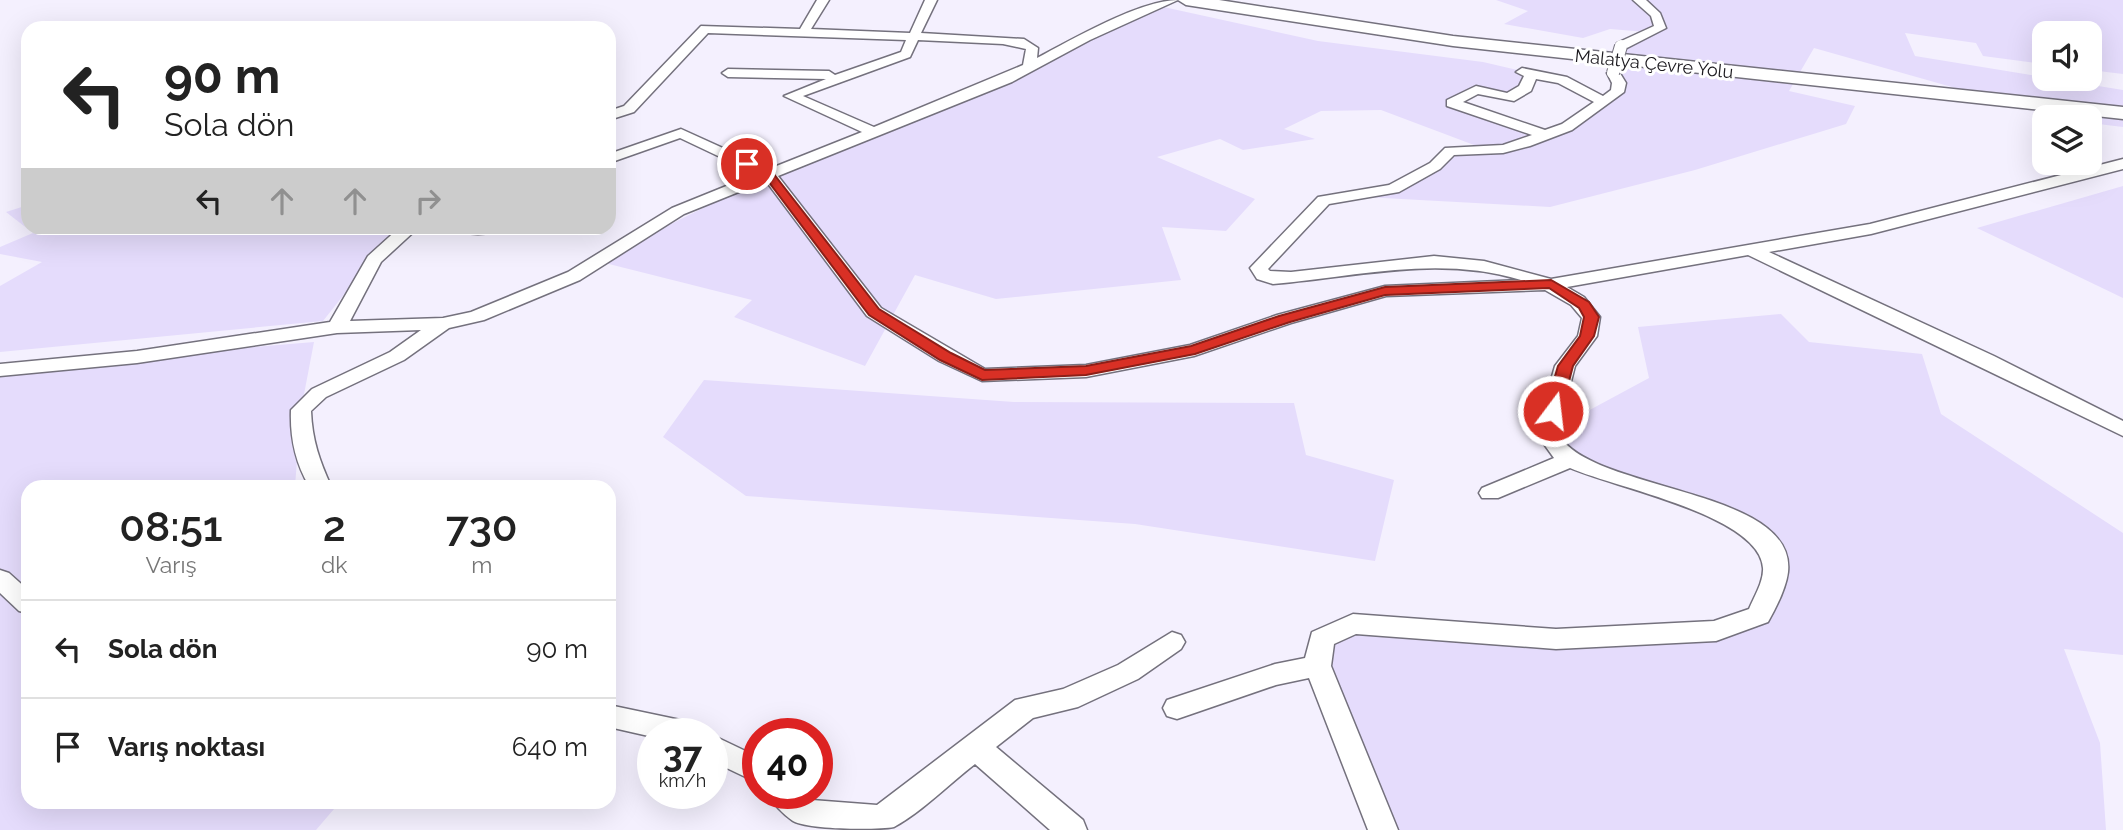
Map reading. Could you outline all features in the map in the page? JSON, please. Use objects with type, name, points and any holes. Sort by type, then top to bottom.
[{"type":"highway","name":"Malatya Çevre Yolu","points":[[1186,0],[1480,44],[2123,113]]},
{"type":"highway","name":"Malatya Çevre Yolu","points":[[1215,0],[1342,20],[1582,50],[1700,59],[2123,107]]},
{"type":"street","points":[[803,33],[823,0]]},
{"type":"street","points":[[873,132],[792,98],[793,93],[901,56],[915,36],[931,0]]},
{"type":"street","points":[[1383,830],[1318,666],[1321,639],[1353,624],[1409,626],[1556,639],[1716,632],[1759,615],[1776,569],[1773,552],[1765,539],[1742,522],[1583,467],[1556,450],[1547,433],[1565,366],[1587,336],[1591,317],[1584,305],[1551,284],[1494,269],[1448,263],[1413,262],[1273,279],[1263,275],[1259,268],[1324,200],[1393,189],[1435,166],[1450,151],[1503,149],[1566,127],[1604,102],[1617,92],[1619,83],[1613,74],[1621,46],[1660,28],[1656,15],[1639,0]]},
{"type":"street","points":[[0,370],[137,357],[337,327],[443,324],[513,303],[574,276],[678,211],[1029,68],[1077,42],[1166,3]]},
{"type":"street","points":[[616,114],[629,109],[705,29],[1003,40],[1024,43],[1031,48],[1029,68]]},
{"type":"street","points":[[1519,71],[1563,80],[1604,102]]},
{"type":"street","points":[[728,73],[842,76]]},
{"type":"street","points":[[1534,74],[1526,81],[1526,88],[1509,98],[1476,90],[1452,103],[1545,135]]},
{"type":"street","points":[[616,156],[681,133],[769,175],[874,312],[946,357],[982,375],[1086,371],[1195,350],[1284,319],[1385,291],[1551,284],[1871,229],[2123,164]]},
{"type":"street","points":[[337,327],[359,290],[372,257],[398,235]]},
{"type":"street","points":[[1751,250],[1951,343],[2123,429]]},
{"type":"street","points":[[316,480],[309,469],[300,438],[301,410],[319,393],[397,356],[443,324]]},
{"type":"street","points":[[1490,493],[1571,459]]},
{"type":"street","points":[[0,579],[21,598]]},
{"type":"street","points":[[802,809],[805,812],[846,818],[883,818],[1026,708],[1068,699],[1128,672],[1172,642]]},
{"type":"street","points":[[1177,708],[1275,676],[1318,666]]},
{"type":"street","points":[[616,720],[637,724]]},
{"type":"street","points":[[976,747],[1072,830]]},
{"type":"shaded area","points":[[1496,0],[1637,0],[1650,10],[1647,0],[2123,0],[2123,74],[2102,71],[2102,21],[2032,21],[2032,62],[1983,56],[1976,43],[1905,33],[1915,56],[2032,75],[2032,91],[2102,91],[2102,87],[2123,90],[2123,127],[2102,124],[2102,105],[2032,105],[2032,110],[1814,48],[1789,91],[1855,106],[1846,124],[1695,170],[1550,207],[1346,196],[1411,182],[1450,151],[1482,148],[1381,110],[1321,111],[1284,129],[1315,139],[1243,150],[1220,139],[1157,157],[1255,199],[1226,231],[1162,227],[1181,280],[996,299],[915,275],[865,366],[734,317],[752,300],[597,261],[769,175],[1159,6],[1318,41],[1483,62],[1534,74],[1516,94],[1476,91],[1453,103],[1541,134],[1560,129],[1618,83],[1621,46],[1646,32],[1610,29],[1583,38],[1504,24],[1528,11]]},
{"type":"shaded area","points":[[2123,186],[2123,298],[1977,228]]},
{"type":"shaded area","points":[[21,207],[21,224],[6,212]]},
{"type":"shaded area","points":[[28,235],[398,235],[381,248],[323,321],[0,352],[0,286],[42,262],[0,254],[0,247]]},
{"type":"shaded area","points":[[1781,314],[1809,342],[1922,354],[1941,414],[2123,533],[2123,655],[2064,649],[2100,743],[2106,830],[1383,830],[1318,666],[1340,630],[1680,633],[1759,615],[1765,539],[1571,459],[1547,433],[1649,378],[1638,327]]},
{"type":"shaded area","points":[[314,342],[301,410],[295,480],[21,480],[21,809],[334,809],[316,830],[0,830],[0,368]]},
{"type":"shaded area","points":[[704,380],[1014,402],[1294,403],[1306,455],[1394,480],[1375,561],[1135,524],[746,496],[663,437]]},
{"type":"route","points":[[747,164],[769,175],[874,312],[946,357],[982,375],[1086,371],[1195,350],[1284,319],[1385,291],[1551,284],[1584,305],[1591,317],[1587,336],[1565,366],[1553,411]]}]
